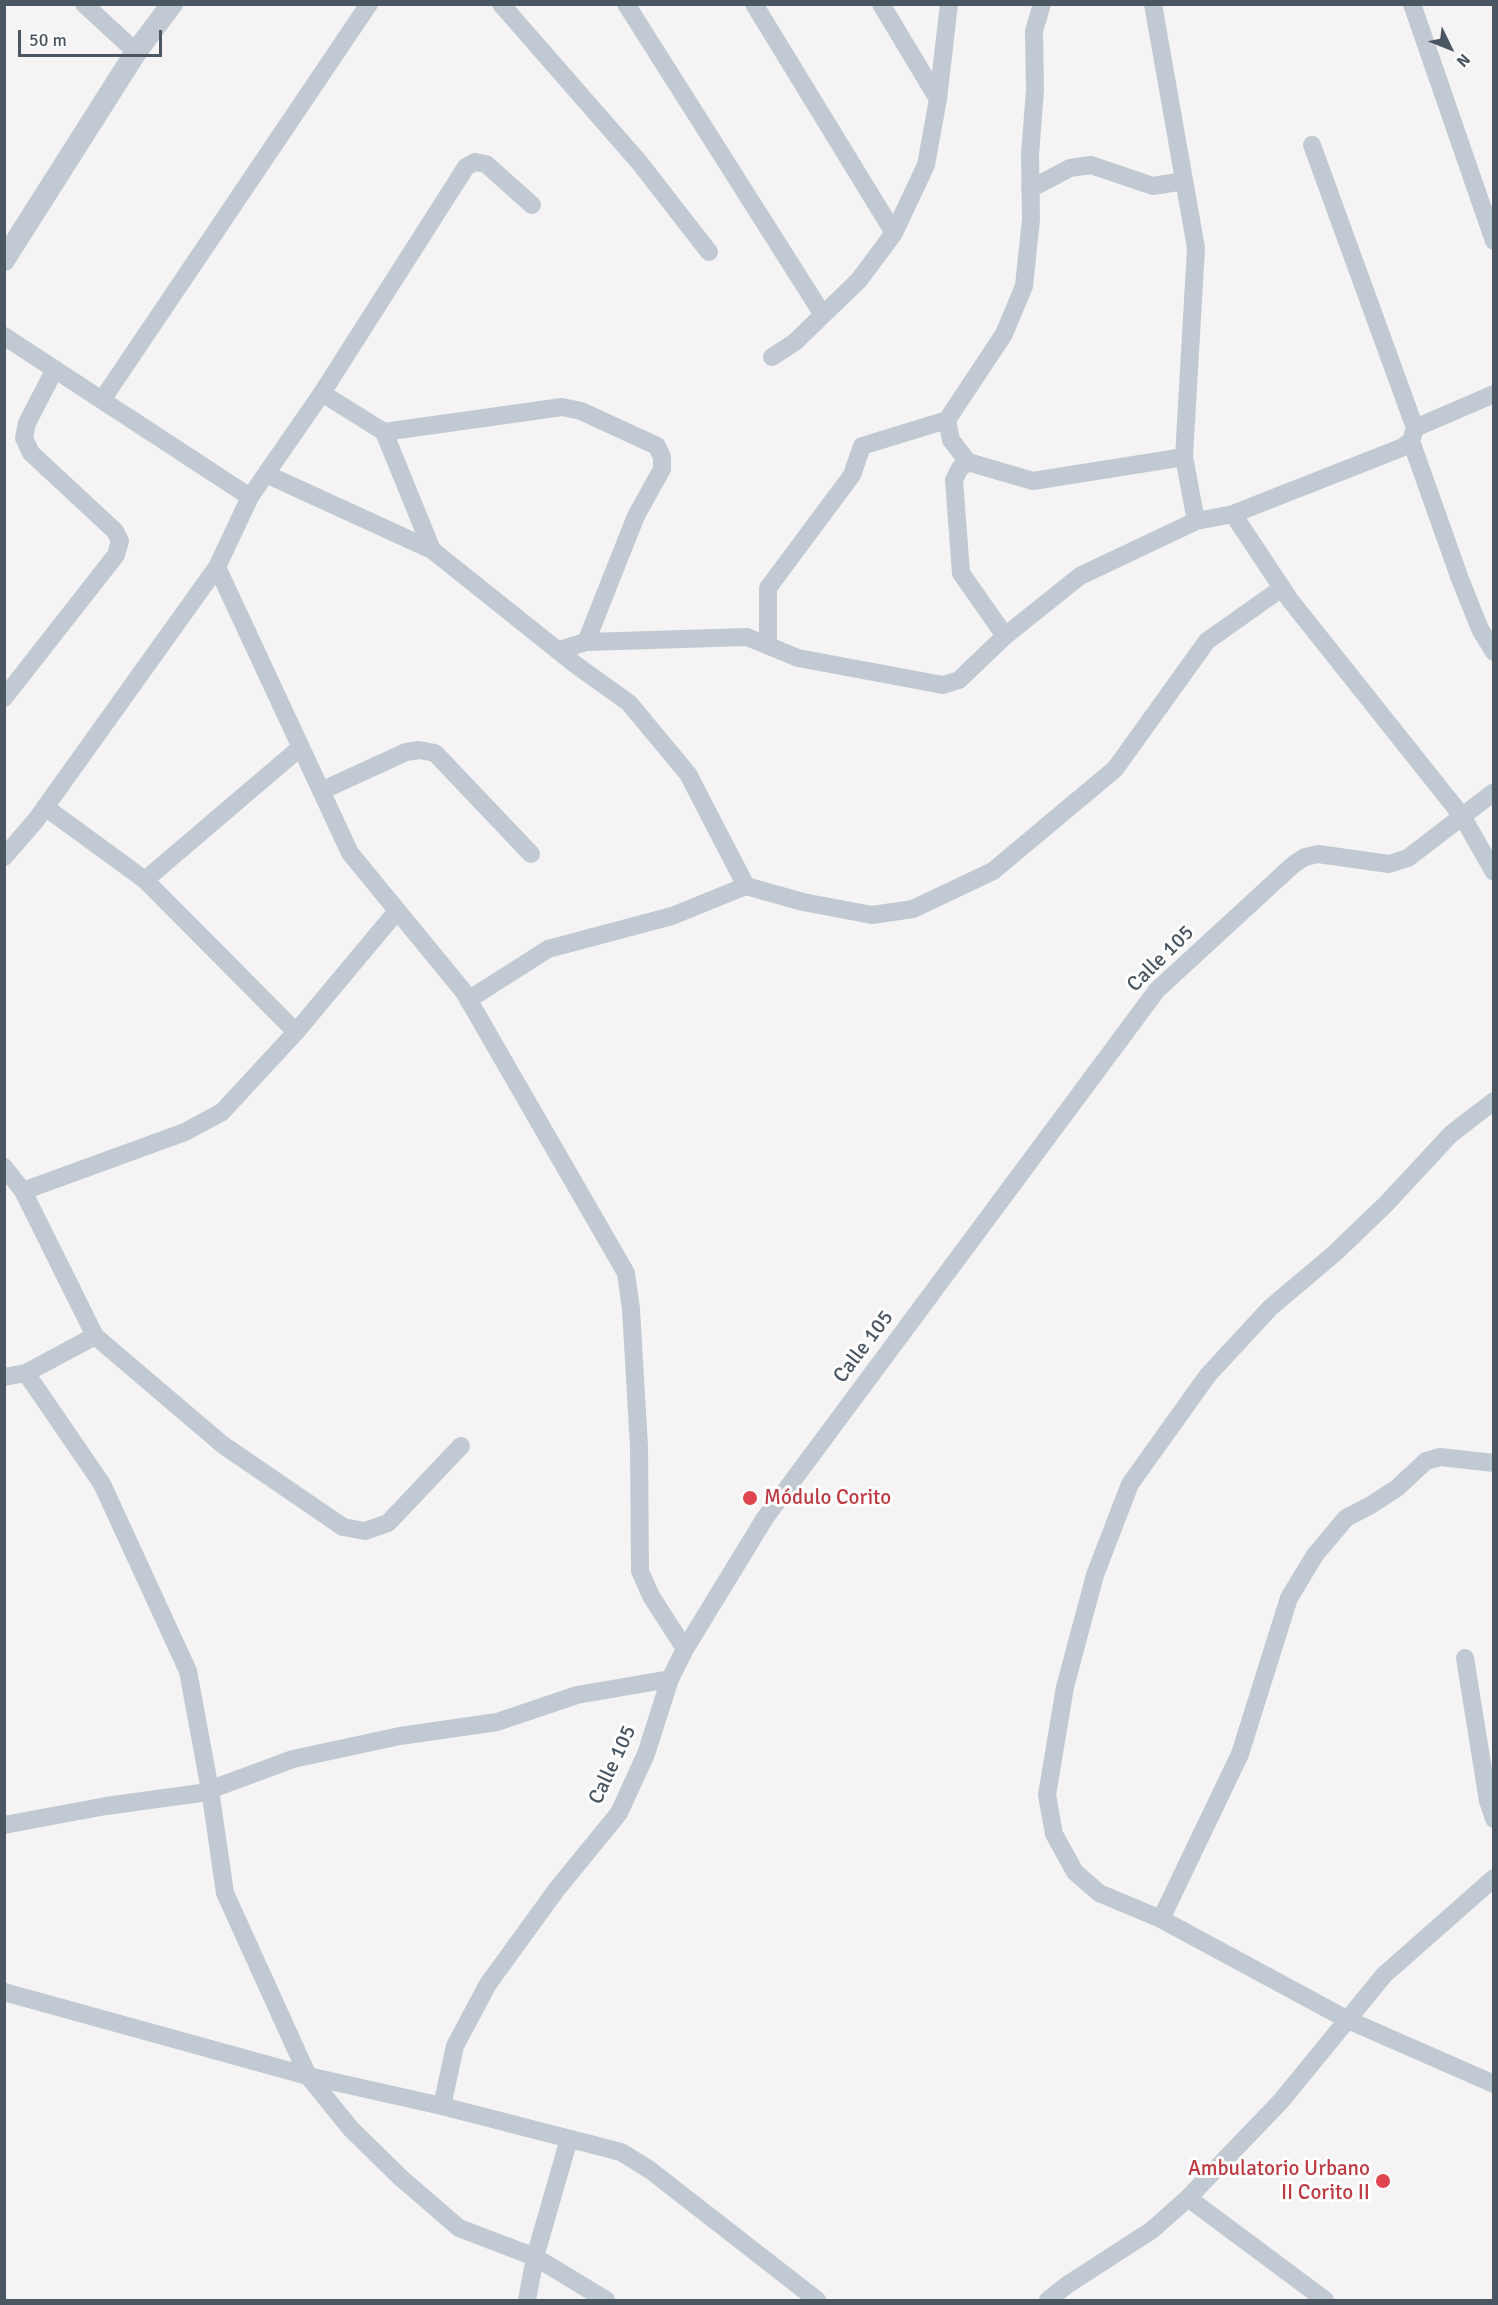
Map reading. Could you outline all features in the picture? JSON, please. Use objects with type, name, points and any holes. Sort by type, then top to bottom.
[{"type":"street","points":[[84,4],[136,52]]},
{"type":"street","points":[[4,260],[136,52],[172,4]]},
{"type":"street","points":[[102,400],[369,4]]},
{"type":"street","points":[[501,4],[639,162],[709,252]]},
{"type":"street","points":[[626,4],[823,315]]},
{"type":"street","points":[[754,4],[894,233]]},
{"type":"street","points":[[881,4],[938,99]]},
{"type":"street","points":[[772,357],[795,342],[859,280],[894,233],[926,165],[938,99],[949,4]]},
{"type":"street","points":[[768,646],[768,588],[852,475],[862,446],[947,420],[1004,334],[1024,285],[1030,219],[1030,155],[1035,90],[1034,31],[1042,4]]},
{"type":"street","points":[[1153,4],[1196,248],[1184,457],[1196,521]]},
{"type":"street","points":[[1412,4],[1494,241]]},
{"type":"street","points":[[1312,145],[1480,629],[1494,652]]},
{"type":"street","points":[[4,857],[45,807],[217,567],[250,497],[322,393],[466,168],[475,162],[486,164],[532,205]]},
{"type":"street","points":[[1030,189],[1070,168],[1092,165],[1153,186],[1184,181]]},
{"type":"street","points":[[4,336],[250,497]]},
{"type":"street","points":[[4,699],[116,555],[120,541],[115,531],[31,453],[24,438],[27,423],[55,369]]},
{"type":"street","points":[[322,393],[384,432],[432,550]]},
{"type":"street","points":[[559,650],[586,642],[747,637],[798,658],[943,685],[959,680],[1005,636],[1080,576],[1196,521],[1233,514],[1401,448],[1413,435],[1494,394]]},
{"type":"street","points":[[384,432],[562,407],[582,411],[657,446],[662,457],[662,470],[636,516],[586,642]]},
{"type":"street","points":[[947,420],[951,440],[969,462],[1033,481],[1184,457]]},
{"type":"street","points":[[969,462],[960,468],[954,480],[961,573],[1005,636]]},
{"type":"street","points":[[266,474],[432,550],[629,704],[688,774],[746,886]]},
{"type":"street","points":[[1233,514],[1282,588],[1462,816],[1494,872]]},
{"type":"street","points":[[217,567],[350,853],[468,1000],[626,1273],[631,1309],[639,1447],[640,1571],[651,1596],[685,1649]]},
{"type":"street","points":[[468,1000],[548,949],[672,916],[746,886],[802,902],[872,915],[913,909],[993,871],[1115,769],[1207,641],[1282,588]]},
{"type":"street","points":[[145,880],[301,747]]},
{"type":"street","points":[[321,791],[406,752],[419,750],[435,753],[531,854]]},
{"type":"street","name":"Calle 105","points":[[442,2106],[455,2046],[488,1984],[557,1890],[619,1813],[646,1754],[670,1679],[685,1649],[765,1518],[1157,990],[1294,864],[1305,857],[1318,854],[1389,864],[1408,858],[1494,792]]},
{"type":"street","points":[[45,807],[145,880],[296,1032]]},
{"type":"street","points":[[23,1191],[185,1132],[222,1112],[296,1032],[397,911]]},
{"type":"street","points":[[1494,1101],[1451,1134],[1386,1204],[1335,1253],[1270,1308],[1208,1375],[1130,1484],[1095,1575],[1086,1608],[1065,1687],[1047,1795],[1054,1834],[1076,1872],[1099,1893],[1161,1920],[1348,2020],[1494,2084]]},
{"type":"street","points":[[4,1167],[23,1191],[95,1336],[223,1445],[343,1527],[365,1531],[388,1523],[461,1446]]},
{"type":"street","points":[[4,1377],[26,1373],[95,1336]]},
{"type":"street","points":[[26,1373],[102,1484],[188,1671],[210,1790],[225,1893],[308,2076],[351,2129],[400,2177],[459,2228],[535,2257],[606,2301]]},
{"type":"street","points":[[1161,1920],[1239,1754],[1289,1599],[1315,1555],[1346,1518],[1397,1488],[1426,1461],[1440,1457],[1494,1463]]},
{"type":"street","points":[[1465,1658],[1488,1801],[1494,1820]]},
{"type":"street","points":[[4,1825],[106,1806],[201,1793],[293,1759],[400,1736],[497,1722],[577,1695],[670,1679]]},
{"type":"street","points":[[1048,2301],[1067,2284],[1152,2230],[1188,2198],[1281,2101],[1384,1975],[1494,1878]]},
{"type":"street","points":[[4,1992],[308,2076],[442,2106],[621,2152],[650,2170],[818,2301]]},
{"type":"street","points":[[527,2301],[535,2257],[569,2139]]},
{"type":"street","points":[[1188,2198],[1325,2301]]},
{"type":"place","name":"Módulo Corito","points":[[750,1498]]},
{"type":"place","name":"Ambulatorio Urbano II Corito II","points":[[1383,2181]]}]
